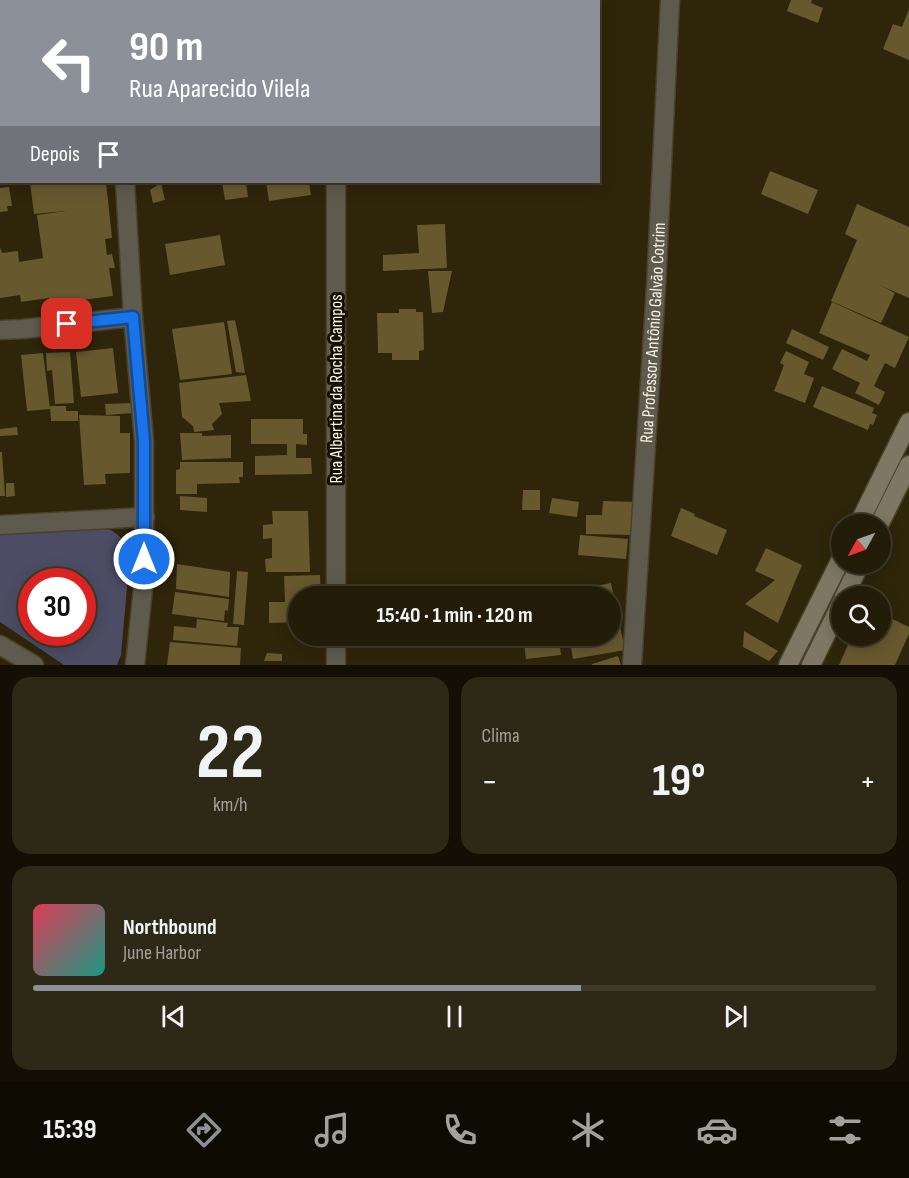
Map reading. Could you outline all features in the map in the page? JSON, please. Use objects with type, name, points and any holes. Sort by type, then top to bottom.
[{"type":"street","name":"Rua Professor Antônio Galvão Cotrim","points":[[633,665],[656,287],[670,0]]},
{"type":"street","points":[[125,183],[133,317],[144,441],[144,579],[135,665]]},
{"type":"street","name":"Rua Albertina da Rocha Campos","points":[[336,183],[336,586]]},
{"type":"street","points":[[0,330],[133,317]]},
{"type":"street","points":[[863,514],[909,422]]},
{"type":"street","points":[[884,514],[909,465]]},
{"type":"street","points":[[0,525],[145,517]]},
{"type":"street","points":[[788,665],[834,574]]},
{"type":"street","points":[[811,665],[831,624]]},
{"type":"street","points":[[0,645],[34,665]]},
{"type":"street","points":[[336,646],[336,665]]},
{"type":"shaded area","points":[[101,526],[111,530],[125,543],[130,553],[121,655],[117,665],[64,665],[36,646],[96,646],[96,568],[18,568],[18,634],[0,622],[0,531]]},
{"type":"building","points":[[791,0],[812,0],[811,3],[823,8],[818,23],[787,11]]},
{"type":"building","points":[[909,9],[909,60],[883,49],[893,24],[902,27]]},
{"type":"building","points":[[770,171],[818,190],[808,214],[761,194]]},
{"type":"building","points":[[30,183],[49,185],[48,183],[106,183],[112,238],[105,239],[107,255],[112,254],[115,268],[109,268],[113,296],[50,304],[49,298],[21,302],[20,295],[0,298],[0,247],[2,253],[18,251],[19,262],[43,258],[37,215],[66,211],[34,214]]},
{"type":"building","points":[[161,183],[165,200],[153,203],[150,190]]},
{"type":"building","points":[[222,183],[246,183],[248,197],[225,200]]},
{"type":"building","points":[[266,183],[309,183],[311,195],[269,201]]},
{"type":"building","points":[[9,187],[12,206],[7,206],[8,211],[0,212],[0,188]]},
{"type":"building","points":[[857,204],[909,227],[909,298],[879,285],[895,293],[881,323],[831,301],[857,240],[845,234]]},
{"type":"building","points":[[445,224],[447,268],[383,271],[383,255],[419,253],[417,225]]},
{"type":"building","points":[[220,235],[225,265],[170,275],[165,244]]},
{"type":"building","points":[[428,271],[452,271],[443,312],[432,313]]},
{"type":"building","points":[[832,302],[909,337],[895,368],[885,363],[874,386],[885,392],[879,405],[855,393],[860,383],[832,369],[842,349],[867,361],[870,355],[819,333]]},
{"type":"building","points":[[399,309],[416,309],[416,312],[423,312],[424,350],[419,351],[419,360],[392,360],[392,353],[378,353],[377,313],[399,313]]},
{"type":"building","points":[[235,320],[245,373],[236,372],[227,321]]},
{"type":"building","points":[[224,322],[232,374],[180,380],[172,329]]},
{"type":"building","points":[[792,329],[829,347],[823,360],[786,343]]},
{"type":"building","points":[[113,348],[118,393],[81,397],[76,352]]},
{"type":"building","points":[[786,351],[809,362],[804,374],[814,378],[805,403],[774,391],[784,365],[780,363]]},
{"type":"building","points":[[70,352],[74,403],[55,404],[52,370],[47,371],[46,353]]},
{"type":"building","points":[[43,353],[50,409],[27,411],[21,355]]},
{"type":"building","points":[[246,375],[251,401],[219,403],[222,414],[212,424],[214,430],[194,432],[193,426],[182,417],[179,383]]},
{"type":"building","points":[[822,386],[874,408],[872,413],[877,415],[873,425],[870,424],[868,430],[813,407]]},
{"type":"building","points":[[133,403],[134,413],[106,415],[105,404]]},
{"type":"building","points":[[50,406],[66,406],[66,411],[78,411],[78,421],[51,421]]},
{"type":"building","points":[[79,415],[120,416],[120,433],[130,433],[130,473],[105,474],[106,484],[84,485]]},
{"type":"building","points":[[251,419],[303,419],[303,434],[307,434],[307,445],[296,444],[296,458],[311,458],[312,474],[255,475],[255,456],[287,455],[287,444],[251,444]]},
{"type":"building","points":[[17,427],[18,435],[0,436],[0,429]]},
{"type":"building","points":[[180,433],[202,433],[202,436],[231,435],[231,458],[182,460]]},
{"type":"building","points":[[0,452],[2,452],[5,496],[0,496]]},
{"type":"building","points":[[180,462],[243,462],[243,477],[239,477],[240,483],[197,484],[197,494],[176,494],[176,470],[180,469]]},
{"type":"building","points":[[6,483],[14,483],[15,496],[6,497]]},
{"type":"building","points":[[523,490],[540,490],[540,510],[522,510]]},
{"type":"building","points":[[180,496],[207,498],[207,512],[180,510]]},
{"type":"building","points":[[552,498],[579,502],[577,517],[549,513]]},
{"type":"building","points":[[603,501],[635,502],[634,535],[586,534],[586,515],[602,515]]},
{"type":"building","points":[[681,508],[727,530],[717,555],[671,536]]},
{"type":"building","points":[[272,511],[308,511],[310,572],[266,572],[265,559],[272,558],[272,538],[263,539],[263,525],[273,524]]},
{"type":"building","points":[[580,535],[628,539],[626,559],[578,555]]},
{"type":"building","points":[[766,548],[802,565],[778,623],[745,604],[775,580],[755,571]]},
{"type":"building","points":[[177,564],[230,572],[229,597],[176,589]]},
{"type":"building","points":[[237,571],[248,572],[244,625],[233,624]]},
{"type":"building","points":[[320,575],[320,586],[288,586],[288,622],[269,623],[269,602],[285,602],[284,576]]},
{"type":"building","points":[[611,583],[612,586],[596,586]]},
{"type":"building","points":[[175,592],[229,599],[224,621],[172,614]]},
{"type":"building","points":[[891,618],[909,627],[909,634],[895,665],[839,665],[848,646],[891,646]]},
{"type":"building","points":[[197,619],[228,623],[227,627],[239,627],[237,646],[173,640],[174,626],[196,628]]},
{"type":"building","points":[[621,631],[625,650],[573,659],[571,646],[621,646]]},
{"type":"building","points":[[744,631],[778,651],[769,661],[743,647]]},
{"type":"building","points":[[170,642],[241,648],[240,665],[167,665]]},
{"type":"building","points":[[524,646],[560,646],[561,655],[526,659]]},
{"type":"building","points":[[267,653],[282,654],[282,661],[264,661]]},
{"type":"building","points":[[618,656],[621,665],[592,665],[592,664]]},
{"type":"route","points":[[67,324],[133,317],[144,441],[144,559]]}]
